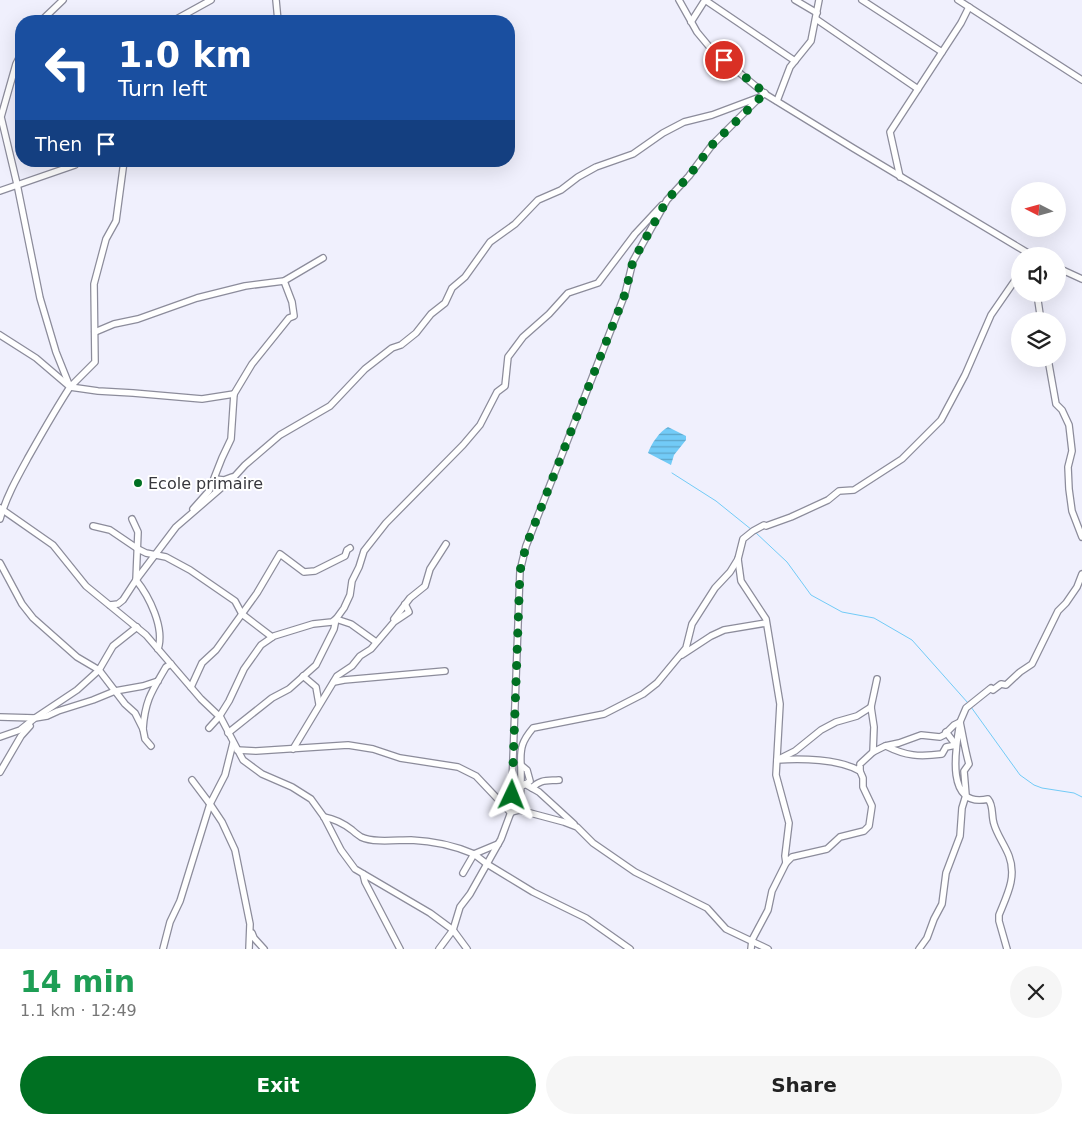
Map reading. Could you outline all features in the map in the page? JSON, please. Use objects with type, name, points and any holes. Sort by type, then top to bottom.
[{"type":"street","points":[[47,15],[63,0]]},
{"type":"street","points":[[184,15],[211,0]]},
{"type":"street","points":[[276,0],[277,15]]},
{"type":"street","points":[[679,0],[697,32],[712,50],[762,95],[777,101],[1017,247]]},
{"type":"street","points":[[691,22],[705,0],[795,60]]},
{"type":"street","points":[[794,0],[918,89]]},
{"type":"street","points":[[777,101],[790,67],[812,41],[819,0]]},
{"type":"street","points":[[862,0],[942,52]]},
{"type":"street","points":[[958,0],[1082,80]]},
{"type":"street","points":[[900,177],[890,132],[961,23],[969,7]]},
{"type":"street","points":[[15,67],[1,116],[40,298],[56,352],[70,387]]},
{"type":"street","points":[[209,728],[219,717],[244,668],[261,645],[272,637],[292,630],[313,624],[332,622],[336,619],[350,595],[352,581],[364,551],[386,523],[480,425],[497,392],[505,386],[508,357],[523,337],[549,314],[568,293],[598,283],[635,234],[689,176],[712,145],[762,95]]},
{"type":"street","points":[[110,605],[118,604],[123,600],[154,554],[176,528],[235,476],[245,464],[280,435],[330,406],[365,369],[392,348],[401,345],[412,337],[431,314],[445,303],[452,288],[465,277],[490,242],[515,224],[538,200],[561,190],[596,166],[633,154],[663,133],[684,122],[712,115],[762,95]]},
{"type":"street","points":[[0,191],[69,167]]},
{"type":"street","points":[[0,519],[1,509],[51,416],[70,387],[95,362],[94,284],[106,238],[116,221],[123,167]]},
{"type":"street","points":[[438,949],[453,930],[460,907],[498,844],[511,812],[520,571],[526,546],[625,294],[633,261],[667,200]]},
{"type":"street","points":[[95,332],[114,324],[138,319],[197,298],[245,286],[284,281],[323,258]]},
{"type":"street","points":[[1066,272],[1082,280]]},
{"type":"street","points":[[189,515],[209,491],[231,439],[234,394],[252,364],[289,318],[294,316],[292,302],[284,281]]},
{"type":"street","points":[[519,810],[523,785],[520,751],[526,737],[533,728],[604,714],[643,694],[657,683],[686,648],[692,624],[715,588],[730,572],[738,559],[743,539],[764,525],[791,517],[828,500],[839,491],[854,490],[902,459],[941,420],[965,375],[991,315],[1011,286]]},
{"type":"street","points":[[0,335],[36,358],[70,387],[202,400],[234,394]]},
{"type":"street","points":[[1049,367],[1056,404],[1062,410],[1069,425],[1072,451],[1068,467],[1069,489],[1072,511],[1082,537]]},
{"type":"street","points":[[215,479],[224,480],[235,476]]},
{"type":"street","points":[[1,509],[53,545],[86,586],[137,628],[158,649],[219,717],[242,760],[262,774],[292,787],[311,799],[324,817],[341,850],[355,869],[430,913],[453,930],[467,949]]},
{"type":"street","points":[[132,519],[138,532],[136,580],[145,590],[156,616],[159,636],[158,649]]},
{"type":"street","points":[[93,526],[110,530],[138,549],[174,560],[235,602],[242,614],[272,637]]},
{"type":"street","points":[[293,749],[337,676],[352,666],[360,656],[371,649],[387,629],[409,612],[405,604],[425,586],[430,569],[446,544]]},
{"type":"street","points":[[191,687],[202,664],[216,650],[258,594],[280,554],[304,572],[315,571],[345,556],[350,548]]},
{"type":"street","points":[[738,559],[741,581],[766,619],[780,704],[776,775],[789,823],[785,856],[786,863]]},
{"type":"street","points":[[0,562],[22,604],[32,618],[77,657],[100,670],[115,691],[135,713],[143,729]]},
{"type":"street","points":[[1007,949],[999,915],[1012,880],[1013,870],[1010,856],[994,826],[992,803],[988,798],[980,800],[966,796],[956,780],[956,745],[960,722],[966,708],[991,688],[993,690],[1001,684],[1006,684],[1032,664],[1058,611],[1077,587],[1082,574]]},
{"type":"street","points":[[336,619],[351,624],[376,642]]},
{"type":"street","points":[[228,733],[272,698],[288,689],[316,665],[334,629],[336,619]]},
{"type":"street","points":[[679,658],[711,636],[724,630],[766,623]]},
{"type":"street","points":[[0,737],[20,730],[76,690],[100,670],[113,646],[137,628]]},
{"type":"street","points":[[151,746],[145,739],[143,729],[144,710],[148,697],[166,667],[171,664]]},
{"type":"street","points":[[334,682],[445,671]]},
{"type":"street","points":[[303,676],[316,687],[319,704]]},
{"type":"street","points":[[873,752],[874,727],[871,707],[877,678]]},
{"type":"street","points":[[0,717],[35,718],[47,716],[115,691],[158,681]]},
{"type":"street","points":[[777,760],[795,751],[821,730],[836,722],[856,716],[871,707]]},
{"type":"street","points":[[0,772],[21,736],[35,718]]},
{"type":"street","points":[[751,949],[752,940],[768,910],[772,891],[786,863],[792,857],[827,849],[840,837],[864,832],[869,826],[872,806],[863,787],[860,764],[873,752],[885,746],[921,735],[940,737],[960,722]]},
{"type":"street","points":[[919,949],[927,938],[934,918],[942,904],[946,873],[960,836],[962,808],[966,796],[964,771],[969,764],[960,722]]},
{"type":"street","points":[[946,732],[956,745]]},
{"type":"street","points":[[163,949],[170,922],[180,901],[210,804],[225,775],[234,743]]},
{"type":"street","points":[[237,750],[293,749],[348,744],[373,749],[400,758],[458,767],[476,776],[511,812]]},
{"type":"street","points":[[885,746],[901,754],[920,756],[942,754],[946,747],[956,745]]},
{"type":"street","points":[[777,760],[804,758],[852,766],[860,771]]},
{"type":"street","points":[[512,778],[523,785],[535,789],[593,843],[635,872],[707,908],[726,929],[768,949]]},
{"type":"street","points":[[192,780],[222,822],[235,850],[251,929],[254,938],[264,949]]},
{"type":"street","points":[[535,789],[543,780],[558,780]]},
{"type":"street","points":[[511,812],[519,810],[564,822],[577,828]]},
{"type":"street","points":[[324,817],[337,820],[361,837],[381,840],[438,842],[450,844],[474,854],[533,892],[586,918],[623,947],[630,949]]},
{"type":"street","points":[[463,873],[474,854],[498,844]]},
{"type":"street","points":[[363,874],[400,949]]},
{"type":"street","points":[[249,949],[251,929]]},
{"type":"water","points":[[668,427],[686,436],[686,440],[674,455],[671,465],[648,453],[656,438]]},
{"type":"waterway","points":[[672,473],[716,501],[752,530]]},
{"type":"waterway","points":[[755,532],[787,562],[811,595],[842,612],[874,618],[912,640],[968,703]]},
{"type":"waterway","points":[[971,707],[1020,775],[1042,788],[1074,793],[1082,797]]},
{"type":"place","name":"Ecole primaire","points":[[138,483]]},
{"type":"route","points":[[512,795],[520,571],[526,546],[625,294],[633,261],[667,200],[677,187],[689,176],[712,145],[765,93],[724,60]]}]
